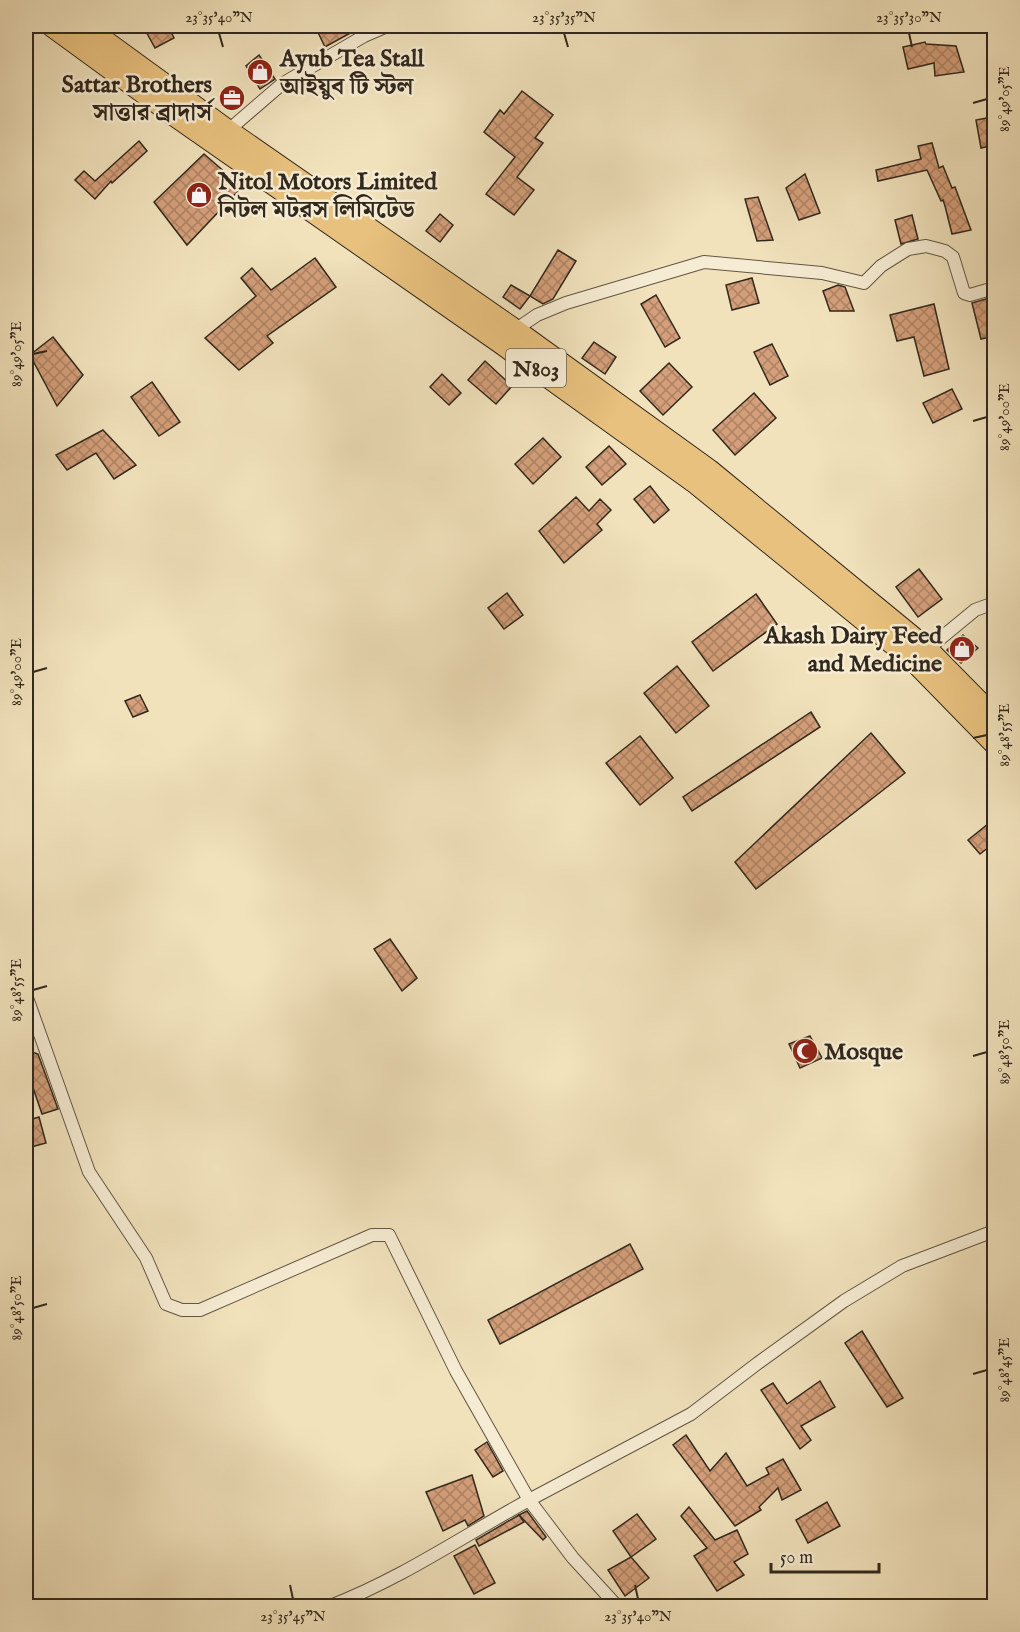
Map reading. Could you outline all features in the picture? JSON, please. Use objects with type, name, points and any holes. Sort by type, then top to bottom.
[{"type":"highway","name":"N803","points":[[52,26],[222,138],[703,477]]},
{"type":"highway","name":"N803","points":[[84,26],[222,138]]},
{"type":"highway","name":"N803","points":[[386,252],[515,330],[703,477],[994,717]]},
{"type":"highway","name":"N803","points":[[920,655],[994,743]]},
{"type":"street","points":[[222,138],[282,84],[364,36],[387,26]]},
{"type":"street","points":[[515,330],[537,315],[566,303],[704,262],[822,273],[864,283],[881,266],[908,249],[926,246],[945,251],[953,257],[964,293],[970,295],[994,288]]},
{"type":"street","points":[[920,655],[975,610],[994,603]]},
{"type":"street","points":[[26,995],[89,1172],[146,1258],[166,1304],[182,1310],[200,1311],[372,1235],[389,1234],[456,1371],[529,1500],[573,1558],[617,1606]]},
{"type":"street","points":[[330,1606],[359,1601],[529,1500],[691,1414],[844,1301],[902,1266],[994,1231]]},
{"type":"building","points":[[143,26],[168,26],[174,38],[155,48]]},
{"type":"building","points":[[315,26],[363,26],[325,47]]},
{"type":"building","points":[[925,42],[926,44],[956,46],[964,72],[935,76],[934,63],[908,69],[903,47]]},
{"type":"building","name":"Ayub Tea Stall আইয়ুব টি স্টল","points":[[259,55],[275,79],[260,89],[246,66]]},
{"type":"building","points":[[522,91],[553,115],[535,138],[543,143],[517,177],[534,190],[514,215],[486,194],[515,157],[484,132],[500,110],[504,114]]},
{"type":"building","points":[[992,117],[994,145],[981,148],[976,120]]},
{"type":"building","points":[[139,141],[147,151],[112,183],[111,181],[95,199],[75,180],[84,171],[95,181]]},
{"type":"building","points":[[932,143],[939,168],[943,166],[952,188],[955,187],[971,230],[952,234],[943,200],[941,201],[927,170],[878,181],[876,170],[921,159],[918,146]]},
{"type":"building","name":"Nitol Motors Limited নিটল মটরস লিমিটেড","points":[[204,154],[242,187],[187,245],[154,202]]},
{"type":"building","points":[[805,174],[820,213],[799,220],[786,188]]},
{"type":"building","points":[[758,197],[773,240],[757,241],[745,199]]},
{"type":"building","points":[[440,214],[453,225],[440,242],[426,231]]},
{"type":"building","points":[[912,215],[918,239],[901,244],[895,220]]},
{"type":"building","points":[[558,250],[576,261],[553,299],[543,304],[530,296]]},
{"type":"building","points":[[315,258],[336,287],[267,336],[273,343],[239,370],[205,338],[256,296],[241,278],[252,268],[271,290]]},
{"type":"building","points":[[752,278],[759,303],[732,310],[726,285]]},
{"type":"building","points":[[511,285],[530,296],[520,309],[503,297]]},
{"type":"building","points":[[838,285],[845,287],[854,311],[830,311],[823,291]]},
{"type":"building","points":[[656,295],[680,338],[665,347],[641,304]]},
{"type":"building","points":[[993,297],[994,336],[981,339],[972,303]]},
{"type":"building","points":[[934,304],[949,369],[924,376],[914,337],[897,341],[890,315]]},
{"type":"building","points":[[53,337],[83,375],[57,406],[30,355]]},
{"type":"building","points":[[594,342],[616,357],[605,374],[582,358]]},
{"type":"building","points":[[772,344],[788,376],[770,385],[754,352]]},
{"type":"building","points":[[485,361],[512,386],[496,404],[468,380]]},
{"type":"building","points":[[669,363],[692,387],[663,415],[640,391]]},
{"type":"building","points":[[442,374],[461,393],[449,405],[430,387]]},
{"type":"building","points":[[152,382],[180,422],[159,436],[131,397]]},
{"type":"building","points":[[952,389],[962,409],[933,423],[923,403]]},
{"type":"building","points":[[754,393],[776,418],[735,455],[713,430]]},
{"type":"building","points":[[103,430],[136,465],[114,479],[96,453],[67,470],[56,455]]},
{"type":"building","points":[[543,438],[561,457],[533,484],[515,464]]},
{"type":"building","points":[[609,446],[626,464],[602,485],[586,467]]},
{"type":"building","points":[[650,486],[669,510],[654,523],[634,499]]},
{"type":"building","points":[[576,497],[589,511],[600,499],[611,510],[597,524],[602,530],[564,563],[539,531]]},
{"type":"building","points":[[919,569],[942,599],[918,617],[896,587]]},
{"type":"building","points":[[507,593],[523,615],[504,629],[488,608]]},
{"type":"building","points":[[756,594],[777,624],[713,671],[692,642]]},
{"type":"building","name":"Akash Dairy Feed and Medicine","points":[[963,635],[978,648],[961,663],[947,650]]},
{"type":"building","points":[[677,666],[709,706],[676,733],[644,693]]},
{"type":"building","points":[[140,695],[148,711],[133,717],[125,701]]},
{"type":"building","points":[[811,712],[820,727],[692,811],[683,797]]},
{"type":"building","points":[[871,733],[905,773],[756,889],[735,862]]},
{"type":"building","points":[[640,736],[673,778],[640,805],[606,763]]},
{"type":"building","points":[[994,819],[994,843],[980,854],[968,840]]},
{"type":"building","points":[[390,939],[417,978],[402,991],[374,949]]},
{"type":"building","name":"Mosque","points":[[810,1036],[822,1058],[800,1068],[789,1044]]},
{"type":"building","points":[[26,1050],[38,1054],[58,1109],[42,1114],[28,1073],[26,1074]]},
{"type":"building","points":[[39,1117],[46,1143],[31,1147],[26,1121]]},
{"type":"building","points":[[630,1244],[643,1269],[500,1344],[488,1320]]},
{"type":"building","points":[[862,1331],[903,1398],[887,1407],[845,1343]]},
{"type":"building","points":[[820,1381],[835,1407],[801,1426],[811,1440],[800,1449],[761,1390],[773,1383],[787,1404]]},
{"type":"building","points":[[686,1435],[710,1471],[726,1453],[747,1486],[769,1474],[766,1468],[783,1459],[801,1490],[782,1500],[778,1488],[759,1507],[761,1510],[735,1526],[673,1445]]},
{"type":"building","points":[[487,1442],[503,1471],[493,1477],[475,1450]]},
{"type":"building","points":[[472,1475],[484,1516],[468,1526],[465,1520],[443,1531],[426,1492]]},
{"type":"building","points":[[827,1502],[840,1526],[808,1543],[796,1520]]},
{"type":"building","points":[[689,1507],[715,1540],[737,1530],[748,1554],[734,1562],[744,1575],[717,1591],[694,1556],[707,1548],[681,1516]]},
{"type":"building","points":[[527,1511],[546,1537],[543,1540],[519,1515]]},
{"type":"building","points":[[637,1514],[656,1539],[631,1557],[613,1531]]},
{"type":"building","points":[[519,1515],[524,1522],[479,1546],[476,1540]]},
{"type":"building","points":[[475,1545],[495,1583],[474,1594],[454,1556]]},
{"type":"building","points":[[631,1557],[649,1578],[625,1596],[608,1570]]},
{"type":"place","name":"Ayub Tea Stall আইয়ুব টি স্টল","points":[[260,72]]},
{"type":"place","name":"Sattar Brothers সাত্তার ব্রাদার্স","points":[[232,98]]},
{"type":"place","name":"Nitol Motors Limited নিটল মটরস লিমিটেড","points":[[199,195]]},
{"type":"place","name":"Akash Dairy Feed and Medicine","points":[[962,649]]},
{"type":"place","name":"Mosque","points":[[805,1051]]}]
